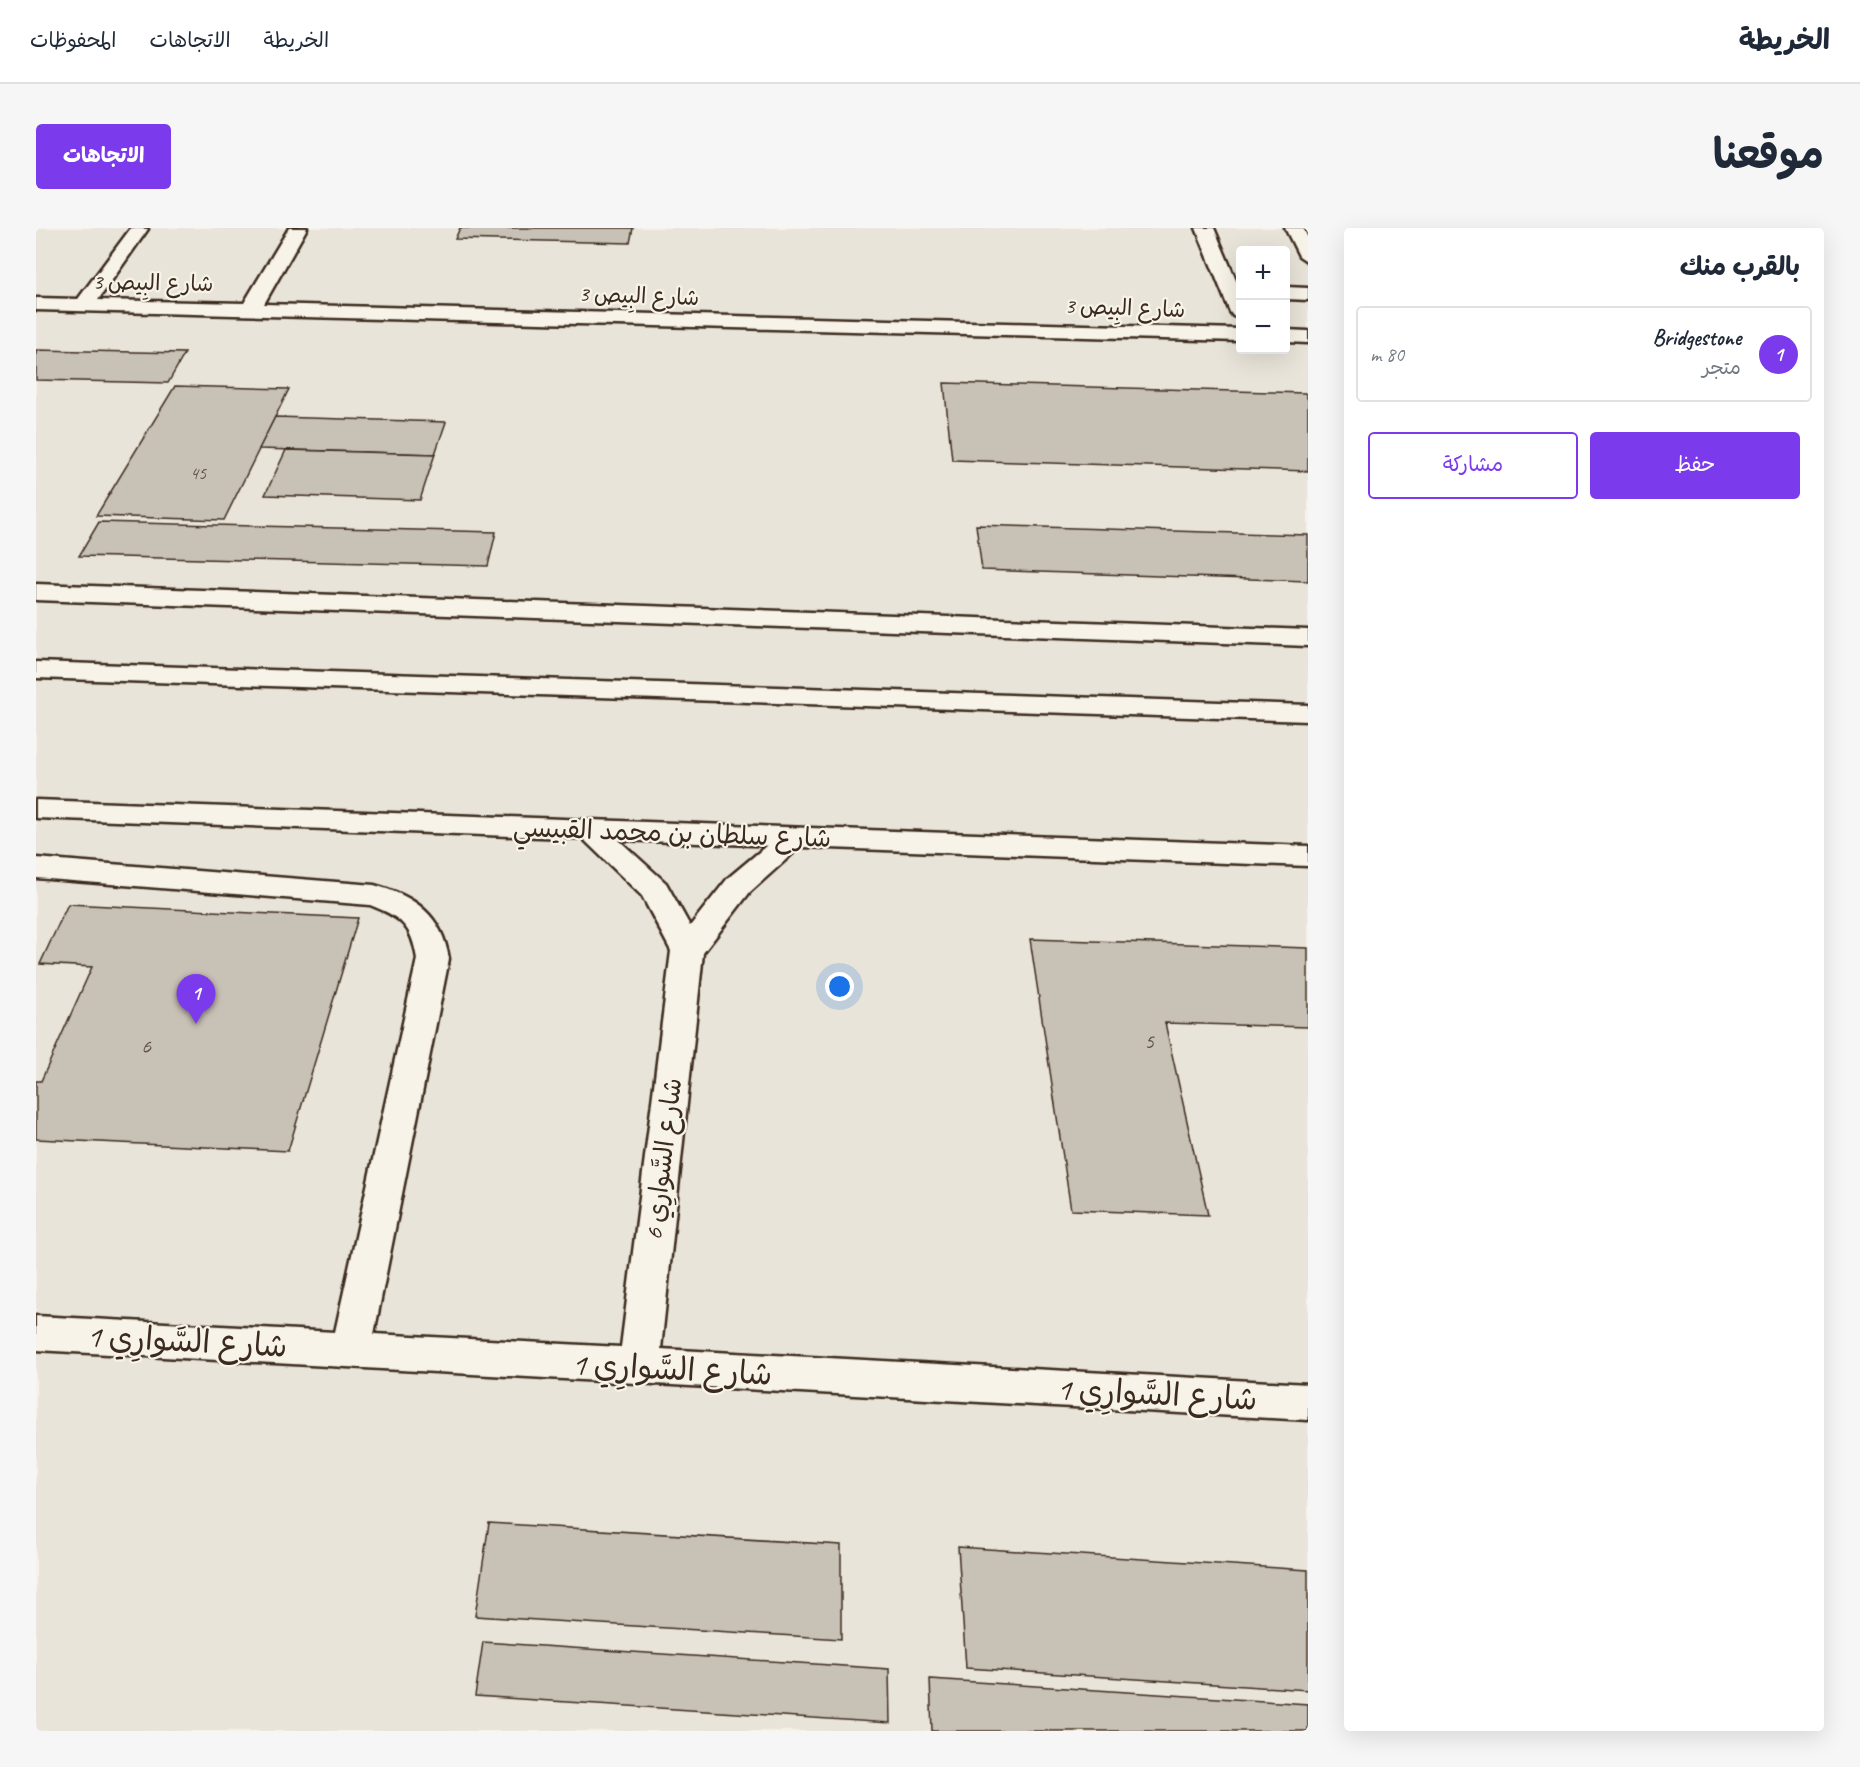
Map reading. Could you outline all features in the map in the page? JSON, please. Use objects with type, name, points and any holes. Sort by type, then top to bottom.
[{"type":"street","points":[[251,309],[298,228]]},
{"type":"street","points":[[1204,228],[1236,303]]},
{"type":"street","points":[[1294,228],[1308,256]]},
{"type":"street","points":[[84,305],[139,229]]},
{"type":"street","points":[[1290,293],[1308,294]]},
{"type":"street","name":"شارع البِيص 3","points":[[36,304],[1236,335]]},
{"type":"street","points":[[1290,336],[1308,337]]},
{"type":"street","points":[[36,592],[1308,638]]},
{"type":"street","points":[[36,670],[1308,713]]},
{"type":"street","name":"شارع سلطان بن محمد القبيسي","points":[[36,808],[1308,856]]},
{"type":"street","points":[[588,829],[655,890],[687,951],[739,885],[795,838]]},
{"type":"street","points":[[36,868],[374,895],[400,904],[420,919],[431,938],[434,959],[351,1350]]},
{"type":"street","name":"شارع السَّوارِي 6","points":[[639,1367],[687,951]]},
{"type":"street","name":"شارع السَّوارِي 1","points":[[36,1333],[1308,1402]]},
{"type":"shaded area","points":[[36,228],[1308,228],[1308,1731],[36,1731]]},
{"type":"building","points":[[460,228],[633,228],[630,243],[455,239]]},
{"type":"building","points":[[36,350],[185,353],[168,383],[36,380]]},
{"type":"building","points":[[944,383],[1305,393],[1308,400],[1308,471],[952,460]]},
{"type":"building","points":[[175,386],[289,389],[224,520],[96,516]]},
{"type":"building","points":[[275,417],[446,422],[435,454],[259,449]]},
{"type":"building","points":[[286,450],[435,454],[420,500],[265,495]]},
{"type":"building","points":[[99,522],[496,532],[488,566],[79,556]]},
{"type":"building","points":[[976,525],[1308,535],[1308,581],[982,570]]},
{"type":"building","points":[[68,904],[358,918],[288,1151],[36,1139],[36,1081],[41,1081],[92,967],[40,964]]},
{"type":"building","points":[[1030,939],[1308,948],[1308,1027],[1165,1023],[1208,1215],[1071,1210]]},
{"type":"building","points":[[489,1523],[841,1545],[841,1639],[475,1616]]},
{"type":"building","points":[[958,1547],[1308,1570],[1308,1690],[966,1668]]},
{"type":"building","points":[[483,1642],[889,1669],[890,1723],[475,1696]]},
{"type":"building","points":[[930,1679],[1308,1704],[1308,1731],[932,1731]]},
{"type":"place","name":"Bridgestone","points":[[196,1024]]}]
